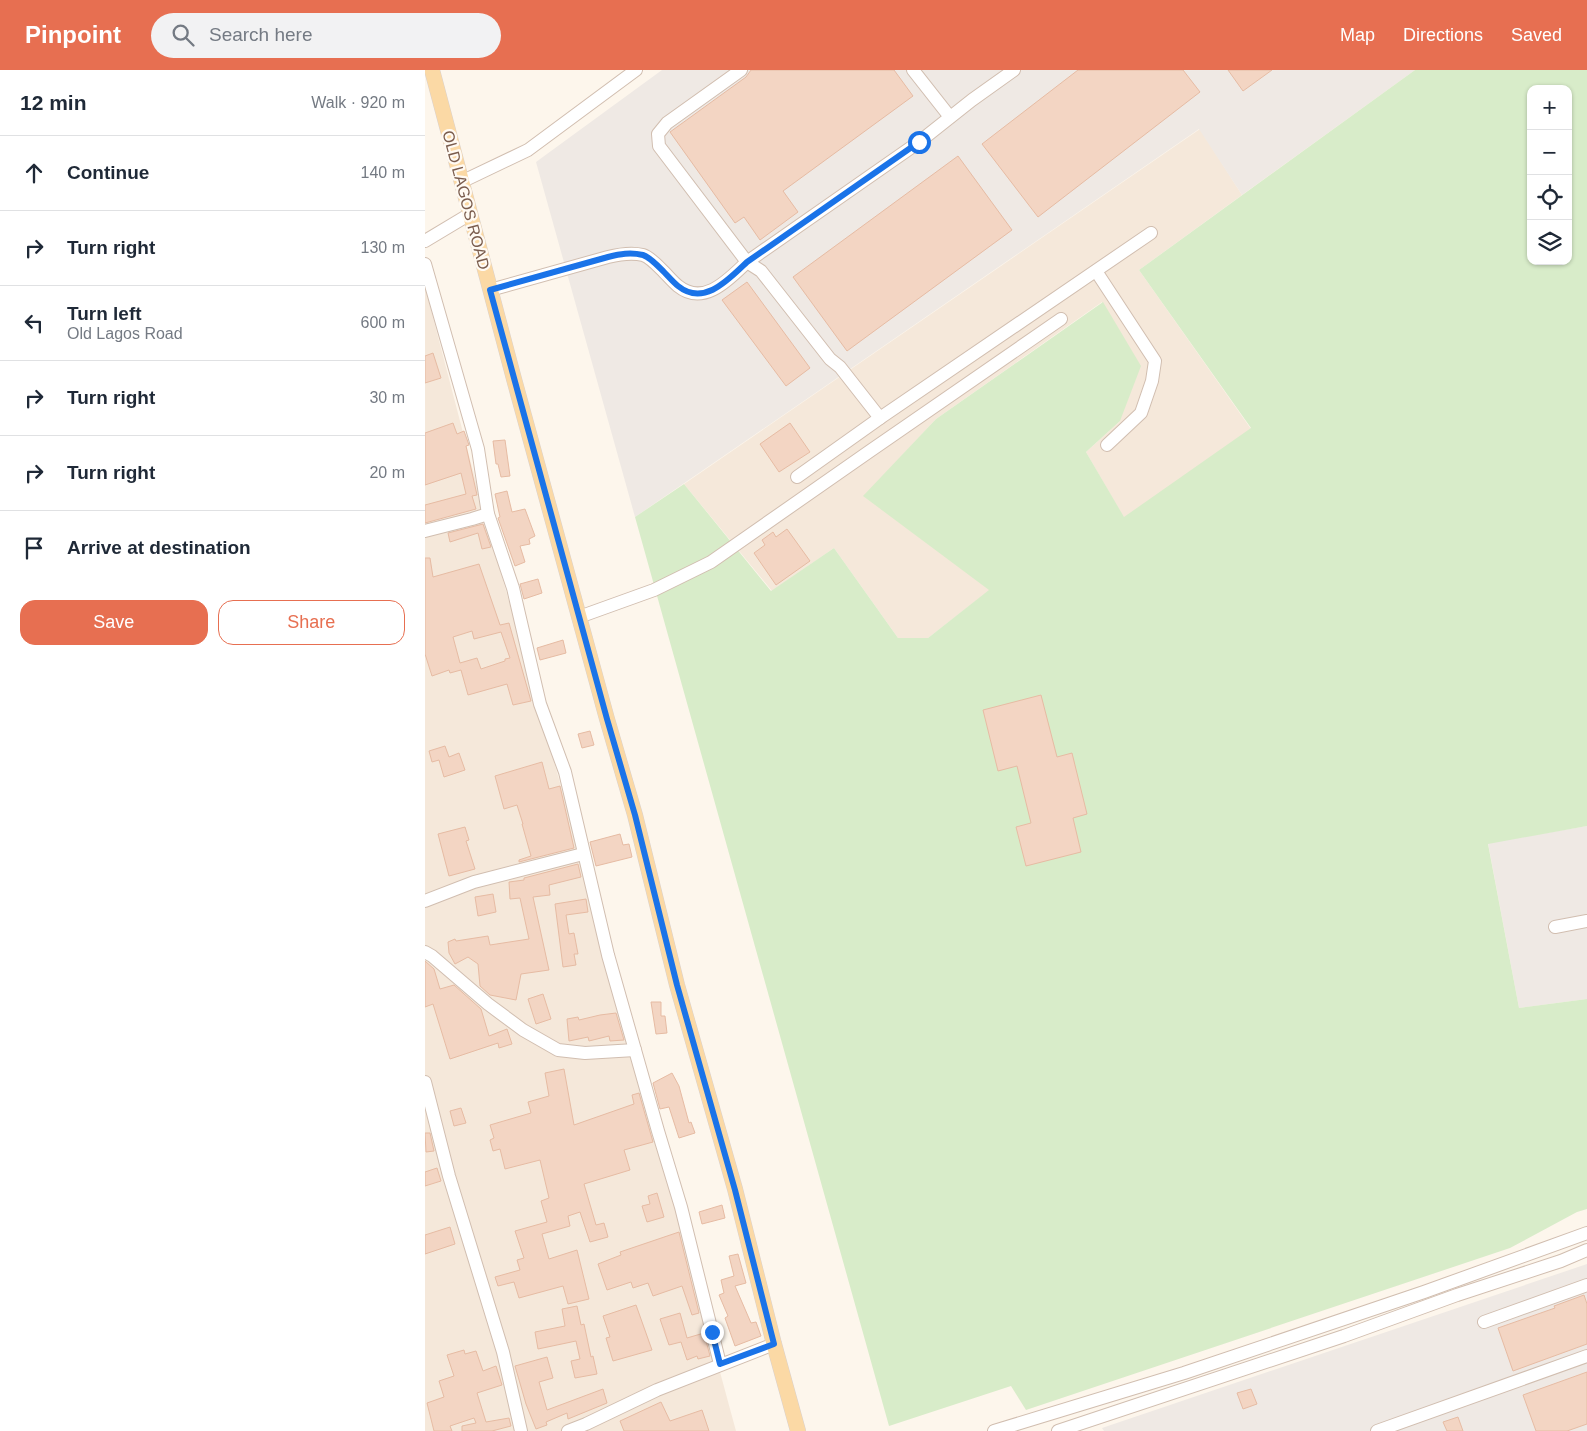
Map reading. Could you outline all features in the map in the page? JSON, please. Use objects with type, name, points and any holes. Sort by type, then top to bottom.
[{"type":"main road","name":"OLD LAGOS ROAD","points":[[432,70],[579,617],[635,815],[677,985],[735,1190],[774,1344],[799,1431]]},
{"type":"street","points":[[461,182],[528,150],[636,70]]},
{"type":"street","points":[[741,70],[667,123],[658,134],[659,146],[747,262],[761,271],[830,359],[840,367],[880,418]]},
{"type":"street","points":[[913,70],[950,117]]},
{"type":"street","points":[[490,290],[628,253],[645,255],[679,287],[693,293],[705,293],[722,285],[747,262],[897,158],[950,117],[999,74],[1014,70]]},
{"type":"street","points":[[425,241],[470,214]]},
{"type":"street","points":[[797,477],[880,418],[1151,234]]},
{"type":"street","points":[[425,264],[478,449],[488,514],[513,588],[540,704],[565,772],[608,955],[681,1207],[720,1364]]},
{"type":"street","points":[[1096,271],[1155,361],[1152,381],[1141,413],[1107,445]]},
{"type":"street","points":[[579,617],[654,590],[711,562],[1061,319]]},
{"type":"street","points":[[425,531],[488,514]]},
{"type":"street","points":[[425,901],[473,882],[583,854]]},
{"type":"street","points":[[1555,928],[1587,921]]},
{"type":"street","points":[[425,952],[523,1030],[558,1050],[585,1052],[635,1050]]},
{"type":"street","points":[[425,1082],[449,1176],[503,1352],[521,1431]]},
{"type":"street","points":[[994,1431],[1202,1366],[1423,1292],[1587,1233]]},
{"type":"street","points":[[1058,1431],[1344,1336],[1457,1295],[1561,1261],[1587,1250]]},
{"type":"street","points":[[1484,1322],[1587,1286]]},
{"type":"street","points":[[568,1431],[657,1390],[774,1344]]},
{"type":"street","points":[[1377,1431],[1587,1356]]},
{"type":"shaded area","points":[[662,70],[1415,70],[1242,195],[1199,129],[635,517],[536,162]]},
{"type":"shaded area","points":[[1200,129],[1242,195],[1139,270],[1251,429],[1124,518],[1086,452],[1120,421],[1102,302],[936,419],[864,496],[990,590],[928,638],[898,638],[834,548],[772,591],[684,484]]},
{"type":"shaded area","points":[[425,287],[483,509],[569,815],[736,1431],[425,1431]]},
{"type":"shaded area","points":[[1587,826],[1587,999],[1519,1008],[1488,843]]},
{"type":"shaded area","points":[[1587,1264],[1587,1431],[1104,1431],[1102,1428]]},
{"type":"green space","points":[[1415,70],[1587,70],[1587,826],[1488,844],[1519,1008],[1587,999],[1587,1209],[1577,1212],[1510,1248],[1026,1410],[1011,1386],[889,1426],[635,517],[684,484],[771,591],[834,548],[898,638],[928,638],[989,590],[863,496],[936,419],[1103,302],[1141,366],[1120,421],[1086,452],[1124,517],[1251,428],[1139,270]]},
{"type":"building","points":[[751,70],[894,70],[913,96],[783,191],[798,212],[760,240],[744,217],[735,223],[670,132],[746,77]]},
{"type":"building","points":[[1078,70],[1183,70],[1200,92],[1038,217],[982,144]]},
{"type":"building","points":[[1228,70],[1272,70],[1243,91]]},
{"type":"building","points":[[958,156],[1012,230],[847,351],[793,277]]},
{"type":"building","points":[[747,282],[810,368],[786,386],[722,300]]},
{"type":"building","points":[[433,353],[441,378],[425,383],[425,356]]},
{"type":"building","points":[[453,423],[457,434],[464,431],[469,445],[466,446],[477,495],[472,496],[476,509],[425,523],[425,505],[466,494],[461,473],[425,485],[425,433]]},
{"type":"building","points":[[790,423],[810,452],[779,472],[760,444]]},
{"type":"building","points":[[505,440],[510,476],[501,477],[498,464],[496,464],[493,441]]},
{"type":"building","points":[[507,491],[512,512],[525,509],[535,536],[529,539],[530,544],[520,546],[525,562],[515,566],[498,518],[500,517],[495,494]]},
{"type":"building","points":[[483,524],[491,547],[482,549],[478,533],[450,542],[448,533]]},
{"type":"building","points":[[787,529],[810,561],[776,585],[754,553],[765,545],[762,540],[773,532],[776,537]]},
{"type":"building","points":[[425,558],[430,558],[433,577],[479,564],[500,625],[509,623],[531,701],[513,705],[507,684],[468,695],[461,670],[450,673],[449,670],[432,676],[425,654]],"holes":[[[472,631],[474,639],[501,632],[510,658],[481,669],[477,658],[460,663],[453,637]]]},
{"type":"building","points":[[538,579],[542,593],[524,599],[520,584]]},
{"type":"building","points":[[563,640],[566,653],[540,660],[537,648]]},
{"type":"building","points":[[1041,695],[1057,757],[1072,753],[1087,814],[1073,818],[1081,852],[1026,866],[1016,827],[1031,823],[1017,766],[998,771],[983,710]]},
{"type":"building","points":[[590,731],[594,745],[582,748],[578,734]]},
{"type":"building","points":[[445,746],[449,757],[459,753],[465,770],[444,777],[439,760],[432,762],[429,751]]},
{"type":"building","points":[[542,762],[549,789],[560,786],[574,848],[519,862],[519,860],[531,856],[523,824],[517,805],[504,809],[495,776]]},
{"type":"building","points":[[465,827],[469,840],[466,841],[475,869],[449,876],[438,834]]},
{"type":"building","points":[[620,834],[623,845],[629,844],[632,857],[596,866],[590,842]]},
{"type":"building","points":[[578,864],[581,877],[549,885],[550,895],[533,897],[549,970],[521,974],[516,1000],[490,995],[480,986],[478,964],[468,957],[455,964],[449,953],[448,942],[455,939],[456,941],[488,936],[490,945],[529,939],[520,898],[510,899],[509,882],[524,880],[524,878]]},
{"type":"building","points":[[493,894],[496,912],[478,916],[475,897]]},
{"type":"building","points":[[586,899],[588,912],[566,915],[569,934],[574,933],[578,954],[574,954],[576,965],[563,967],[555,904]]},
{"type":"building","points":[[425,961],[434,969],[440,989],[454,985],[481,1009],[489,1036],[507,1029],[512,1044],[499,1048],[498,1043],[450,1059],[433,1004],[425,1007]]},
{"type":"building","points":[[543,994],[551,1019],[536,1024],[528,999]]},
{"type":"building","points":[[651,1002],[661,1002],[661,1016],[665,1016],[667,1033],[656,1034]]},
{"type":"building","points":[[616,1013],[624,1040],[610,1041],[609,1036],[589,1041],[588,1037],[569,1041],[567,1019],[578,1017],[579,1020]]},
{"type":"building","points":[[564,1069],[574,1125],[634,1104],[632,1095],[639,1093],[653,1142],[624,1150],[630,1170],[584,1184],[596,1225],[604,1223],[608,1237],[590,1242],[580,1212],[568,1216],[570,1226],[542,1234],[549,1259],[577,1250],[589,1299],[568,1304],[563,1286],[519,1298],[514,1282],[498,1286],[495,1277],[520,1270],[517,1260],[524,1258],[515,1231],[547,1222],[541,1201],[549,1198],[540,1160],[505,1169],[500,1149],[493,1151],[490,1140],[494,1138],[490,1125],[531,1113],[528,1102],[549,1096],[545,1073]]},
{"type":"building","points":[[672,1073],[679,1086],[689,1123],[691,1122],[695,1133],[679,1138],[669,1107],[660,1109],[653,1083]]},
{"type":"building","points":[[461,1108],[466,1123],[454,1126],[450,1111]]},
{"type":"building","points":[[425,1133],[430,1133],[434,1151],[426,1152]]},
{"type":"building","points":[[437,1168],[441,1181],[425,1186],[425,1172]]},
{"type":"building","points":[[657,1193],[664,1217],[647,1222],[642,1206],[650,1204],[648,1196]]},
{"type":"building","points":[[722,1205],[725,1218],[702,1224],[699,1212]]},
{"type":"building","points":[[450,1227],[455,1244],[425,1254],[425,1235]]},
{"type":"building","points":[[679,1232],[699,1313],[692,1315],[682,1286],[653,1296],[648,1283],[633,1288],[631,1282],[607,1290],[598,1264],[621,1255],[620,1252]]},
{"type":"building","points":[[738,1254],[746,1283],[735,1286],[751,1323],[756,1322],[761,1336],[735,1346],[725,1318],[728,1316],[719,1295],[724,1293],[721,1280],[734,1276],[729,1256]]},
{"type":"building","points":[[1584,1295],[1587,1304],[1587,1344],[1513,1371],[1498,1328],[1555,1308],[1554,1306]]},
{"type":"building","points":[[636,1305],[652,1350],[613,1361],[606,1338],[610,1337],[603,1316]]},
{"type":"building","points":[[577,1306],[581,1325],[584,1324],[591,1357],[593,1356],[597,1374],[575,1378],[571,1361],[580,1359],[576,1341],[538,1349],[535,1332],[565,1326],[562,1309]]},
{"type":"building","points":[[680,1313],[687,1338],[704,1333],[710,1356],[698,1359],[697,1356],[687,1360],[681,1342],[669,1345],[660,1319]]},
{"type":"building","points":[[464,1350],[465,1354],[476,1351],[483,1371],[496,1366],[502,1385],[477,1393],[486,1422],[509,1418],[511,1426],[492,1431],[462,1431],[462,1426],[476,1423],[474,1418],[450,1426],[452,1431],[434,1431],[427,1403],[444,1397],[439,1381],[454,1376],[447,1355]]},
{"type":"building","points":[[547,1357],[553,1378],[539,1382],[547,1410],[603,1389],[607,1403],[568,1419],[567,1413],[546,1422],[547,1425],[536,1429],[526,1404],[515,1366]]},
{"type":"building","points":[[1587,1372],[1587,1424],[1567,1431],[1536,1431],[1523,1395]]},
{"type":"building","points":[[1251,1389],[1257,1404],[1243,1409],[1237,1393]]},
{"type":"building","points":[[661,1402],[670,1421],[702,1410],[709,1431],[624,1431],[620,1421]]},
{"type":"building","points":[[1458,1417],[1463,1431],[1447,1431],[1443,1422]]},
{"type":"route","points":[[712,1332],[720,1364],[774,1344],[735,1190],[677,985],[635,815],[490,290],[628,253],[645,255],[679,287],[693,293],[705,293],[722,285],[747,262],[919,142]]}]
